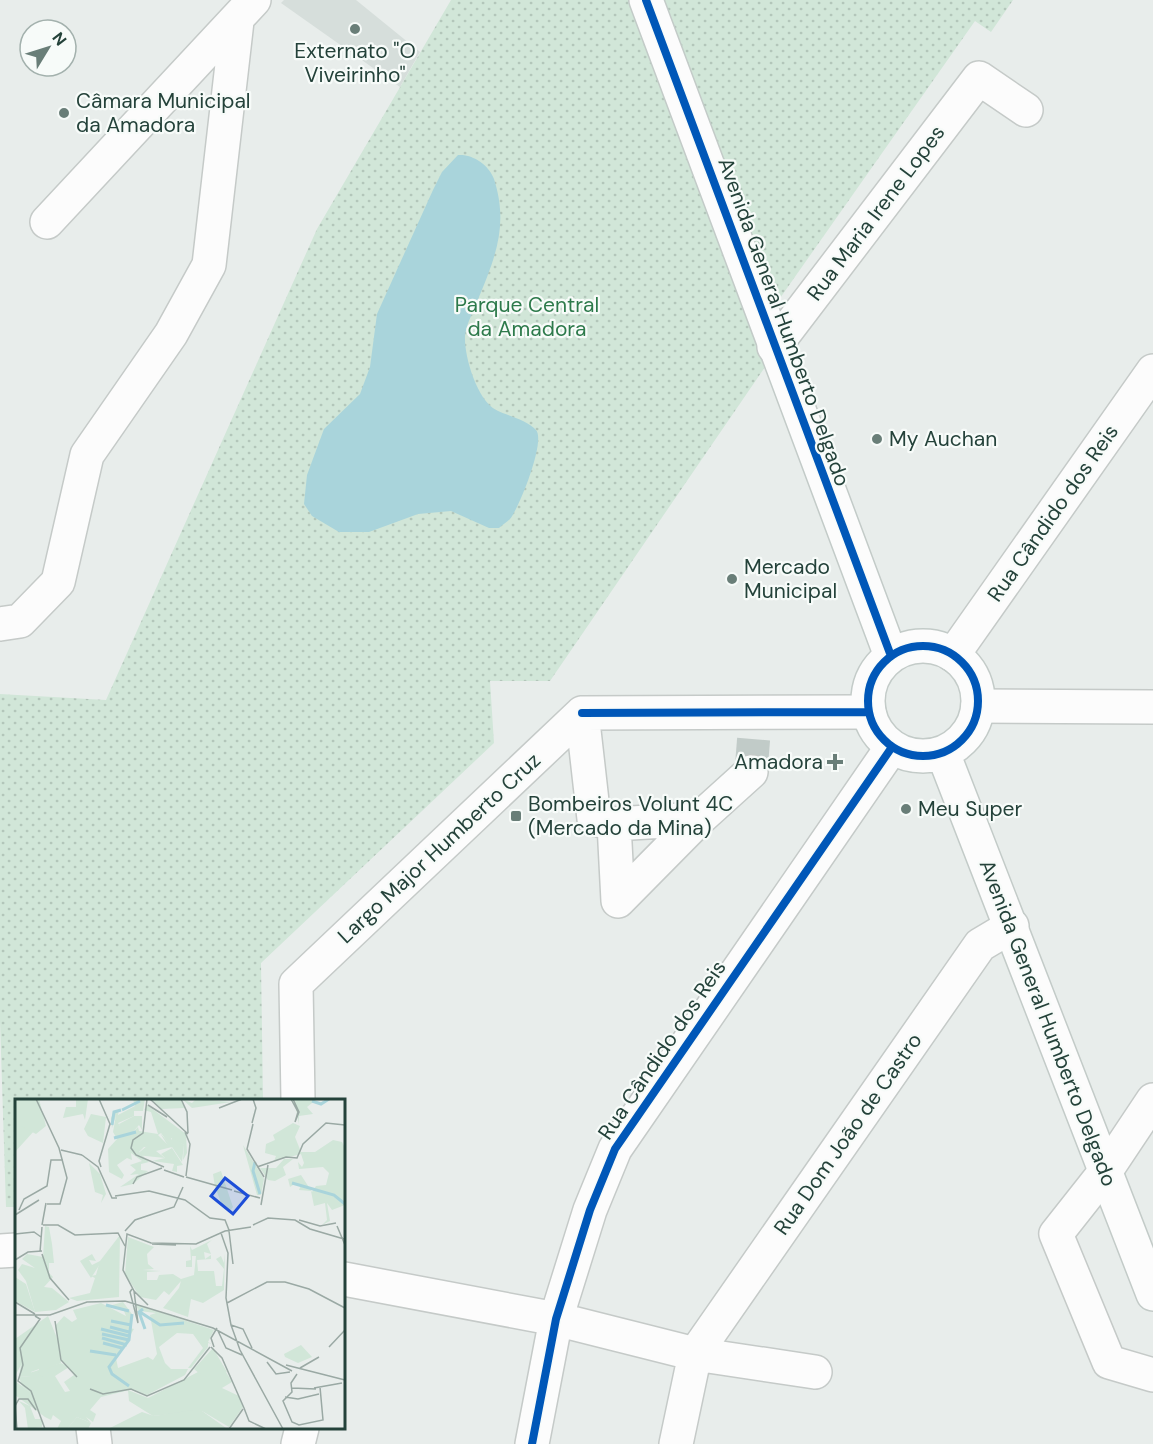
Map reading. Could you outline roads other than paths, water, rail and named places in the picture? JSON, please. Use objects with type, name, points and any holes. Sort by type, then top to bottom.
[{"type":"street","name":"Avenida General Humberto Delgado","points":[[646,0],[891,656]]},
{"type":"street","points":[[47,222],[245,10]]},
{"type":"street","points":[[0,624],[20,621],[58,582],[87,455],[171,334],[209,265],[245,10]]},
{"type":"street","name":"Rua Maria Irene Lopes","points":[[774,347],[979,78],[1026,110]]},
{"type":"street","name":"Rua Cândido dos Reis","points":[[953,655],[1153,371]]},
{"type":"street","points":[[922,646],[953,655],[972,677],[978,706],[967,734],[943,753],[926,756],[908,754],[892,747],[878,732],[869,712],[868,696],[879,667],[891,656],[906,649],[922,646]]},
{"type":"street","points":[[978,706],[1153,707]]},
{"type":"street","points":[[699,819],[614,824],[594,819],[582,713],[755,724],[869,712]]},
{"type":"street","name":"Largo Major Humberto Cruz","points":[[298,1099],[296,984],[582,713]]},
{"type":"street","name":"Rua Cândido dos Reis","points":[[532,1444],[556,1319],[590,1210],[615,1149],[892,747]]},
{"type":"street","name":"Avenida General Humberto Delgado","points":[[943,753],[1153,1294]]},
{"type":"street","points":[[614,824],[618,901],[699,819],[751,772]]},
{"type":"street","name":"Rua Dom João de Castro","points":[[695,1354],[980,945],[1012,926]]},
{"type":"street","points":[[1153,1100],[1105,1172],[1056,1234],[1109,1362],[1153,1375]]},
{"type":"street","points":[[0,1251],[15,1250]]},
{"type":"street","points":[[345,1279],[556,1319],[695,1354],[815,1372]]},
{"type":"street","points":[[676,1444],[695,1354]]},
{"type":"street","points":[[93,1429],[95,1444]]},
{"type":"street","points":[[298,1444],[302,1429]]},
{"type":"water","points":[[458,155],[475,158],[492,174],[500,212],[498,242],[465,336],[469,366],[489,405],[536,430],[538,437],[535,460],[514,512],[510,519],[499,528],[489,528],[451,511],[418,514],[369,532],[339,532],[312,516],[304,504],[307,475],[324,429],[360,394],[370,367],[377,314],[442,172]]},
{"type":"tunnel","points":[[751,772],[754,734]]},
{"type":"place","name":"Externato \"O Viveirinho\"","points":[[355,29]]},
{"type":"place","name":"Câmara Municipal da Amadora","points":[[64,113]]},
{"type":"place","name":"My Auchan","points":[[877,439]]},
{"type":"place","name":"Mercado Municipal","points":[[732,579]]},
{"type":"place","name":"Amadora","points":[[835,762]]},
{"type":"place","name":"Meu Super","points":[[906,809]]},
{"type":"place","name":"Bombeiros Volunt 4C (Mercado da Mina)","points":[[516,816]]},
{"type":"park label","name":"Parque Central da Amadora","points":[[527,317]]}]
